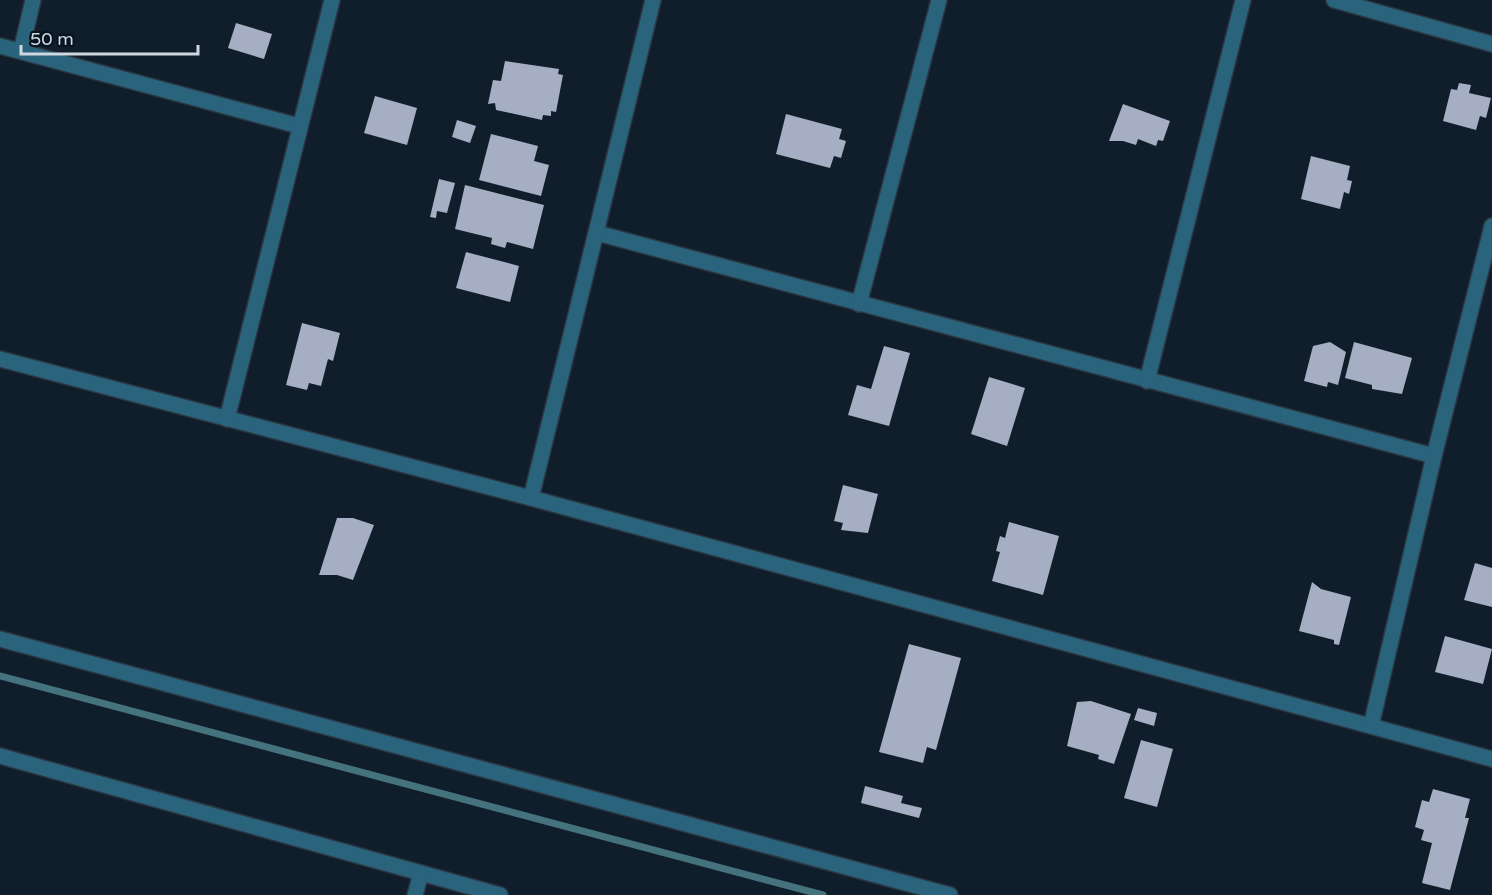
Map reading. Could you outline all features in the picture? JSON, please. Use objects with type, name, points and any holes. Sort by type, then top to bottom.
[{"type":"street","points":[[21,51],[33,0]]},
{"type":"street","points":[[227,419],[332,0]]},
{"type":"street","points":[[531,498],[653,0]]},
{"type":"street","points":[[859,304],[939,0]]},
{"type":"street","points":[[1147,381],[1243,0]]},
{"type":"street","points":[[1334,0],[1492,44]]},
{"type":"street","points":[[0,45],[299,126]]},
{"type":"street","points":[[1371,726],[1434,456],[1492,226]]},
{"type":"street","points":[[597,233],[1434,456]]},
{"type":"street","points":[[0,359],[531,498],[1492,759]]},
{"type":"street","points":[[0,639],[950,895]]},
{"type":"street","points":[[0,756],[500,895]]},
{"type":"street","points":[[415,895],[421,873]]},
{"type":"building","points":[[236,23],[272,34],[264,59],[228,48]]},
{"type":"building","points":[[505,61],[559,69],[558,74],[563,75],[556,112],[551,111],[551,116],[543,115],[542,120],[496,110],[495,103],[488,104],[493,80],[501,81]]},
{"type":"building","points":[[1459,83],[1471,85],[1469,93],[1491,98],[1486,118],[1480,116],[1476,130],[1443,121],[1451,89],[1457,90]]},
{"type":"building","points":[[375,96],[417,108],[407,145],[364,133]]},
{"type":"building","points":[[1123,104],[1170,121],[1163,141],[1158,140],[1156,146],[1138,139],[1136,145],[1123,141],[1109,141]]},
{"type":"building","points":[[786,114],[842,129],[839,139],[846,141],[841,158],[834,156],[830,168],[776,154]]},
{"type":"building","points":[[457,120],[476,126],[470,143],[452,137]]},
{"type":"building","points":[[491,134],[538,146],[534,161],[549,165],[541,196],[479,180]]},
{"type":"building","points":[[1311,156],[1350,166],[1347,180],[1352,181],[1349,194],[1344,192],[1340,209],[1301,199]]},
{"type":"building","points":[[439,179],[455,183],[447,213],[437,211],[436,218],[430,217]]},
{"type":"building","points":[[465,185],[544,205],[533,249],[507,242],[505,248],[491,244],[492,238],[455,229]]},
{"type":"building","points":[[466,252],[519,266],[510,302],[456,288]]},
{"type":"building","points":[[302,323],[340,333],[333,361],[328,359],[321,386],[309,383],[307,390],[286,385]]},
{"type":"building","points":[[1330,342],[1346,352],[1338,385],[1328,382],[1327,387],[1304,381],[1313,346]]},
{"type":"building","points":[[1354,342],[1412,358],[1402,394],[1372,389],[1372,385],[1345,378]]},
{"type":"building","points":[[884,346],[910,353],[889,426],[848,415],[857,385],[871,389]]},
{"type":"building","points":[[989,377],[1025,388],[1007,446],[971,434]]},
{"type":"building","points":[[843,485],[878,494],[868,533],[841,530],[843,523],[834,521]]},
{"type":"building","points":[[337,518],[353,518],[374,525],[353,580],[337,575],[319,575]]},
{"type":"building","points":[[1009,522],[1059,536],[1043,595],[992,581],[1000,552],[996,551],[1000,536],[1005,538]]},
{"type":"building","points":[[1475,563],[1492,568],[1492,607],[1464,600]]},
{"type":"building","points":[[1312,582],[1321,589],[1351,597],[1339,645],[1334,644],[1334,640],[1299,631]]},
{"type":"building","points":[[1445,636],[1492,649],[1483,684],[1435,672]]},
{"type":"building","points":[[909,644],[961,658],[936,750],[927,747],[923,763],[879,752]]},
{"type":"building","points":[[1091,701],[1131,714],[1114,764],[1098,759],[1099,755],[1067,746],[1077,702]]},
{"type":"building","points":[[1138,708],[1157,713],[1154,726],[1134,720]]},
{"type":"building","points":[[1141,740],[1173,749],[1157,807],[1124,798]]},
{"type":"building","points":[[865,786],[903,796],[901,803],[922,808],[919,818],[861,803]]},
{"type":"building","points":[[1433,789],[1470,799],[1465,818],[1469,818],[1450,890],[1422,883],[1432,843],[1421,840],[1424,830],[1415,827],[1422,800],[1429,802]]},
{"type":"waterway","points":[[0,676],[823,895]]}]
